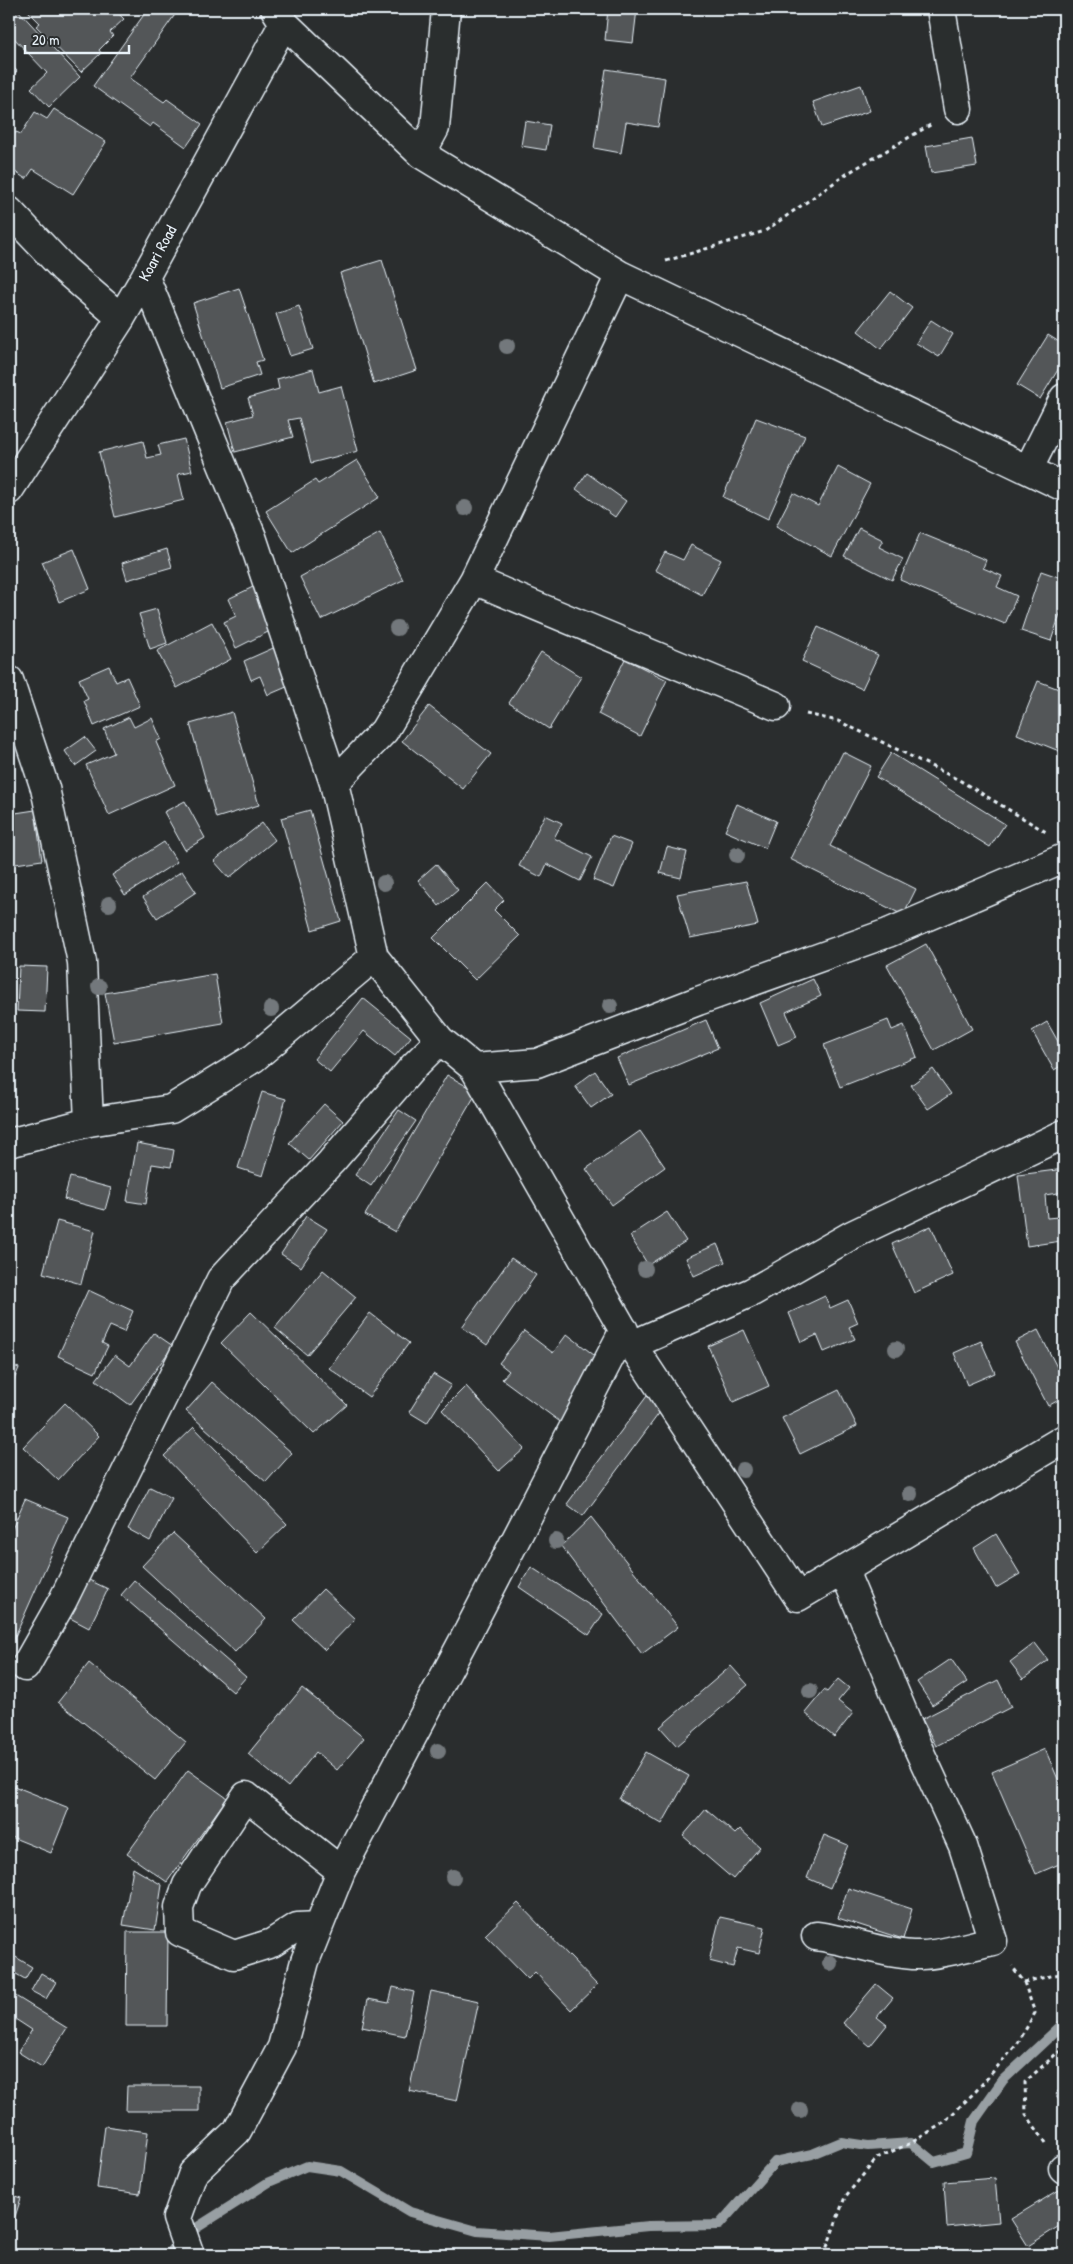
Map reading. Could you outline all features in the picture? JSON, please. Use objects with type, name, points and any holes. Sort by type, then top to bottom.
[{"type":"street","points":[[421,154],[435,128],[446,9]]},
{"type":"street","points":[[941,9],[958,109]]},
{"type":"street","points":[[279,16],[421,154],[620,275],[1029,468],[1064,487]]},
{"type":"street","name":"Koari Road","points":[[9,490],[121,318],[145,276],[279,16]]},
{"type":"street","points":[[9,211],[64,269],[121,318]]},
{"type":"street","points":[[334,784],[384,731],[474,580],[620,275]]},
{"type":"street","points":[[145,276],[252,537],[334,784],[374,957],[440,1040],[474,1068],[628,1337],[798,1597],[1064,1439]]},
{"type":"street","points":[[1029,468],[1064,398]]},
{"type":"street","points":[[474,580],[776,706]]},
{"type":"street","points":[[9,680],[45,788],[82,962],[89,1122]]},
{"type":"street","points":[[474,1068],[537,1063],[698,1001],[888,933],[1064,858]]},
{"type":"street","points":[[9,1143],[89,1122],[171,1109],[254,1058],[374,957]]},
{"type":"street","points":[[25,1667],[63,1600],[221,1279],[331,1162],[440,1040]]},
{"type":"street","points":[[190,2255],[177,2218],[193,2173],[237,2131],[282,2047],[305,1960],[341,1871],[628,1337],[752,1292],[852,1235],[1064,1134]]},
{"type":"street","points":[[816,1936],[922,1955],[993,1940],[963,1846],[917,1746],[844,1571]]},
{"type":"street","points":[[319,1926],[296,1927],[272,1943],[234,1955],[180,1932],[179,1906],[187,1885],[246,1796],[341,1871]]},
{"type":"path","points":[[620,275],[765,231],[848,173],[958,109]]},
{"type":"path","points":[[776,706],[838,721],[869,735],[959,780],[1048,834]]},
{"type":"path","points":[[824,2255],[845,2197],[877,2158],[911,2143],[942,2124],[976,2091],[1018,2043],[1035,2013],[1024,1982],[993,1940]]},
{"type":"path","points":[[1024,1982],[1064,1973]]},
{"type":"path","points":[[1064,2050],[1056,2054],[1025,2082],[1026,2114],[1064,2169]]},
{"type":"building","points":[[9,9],[17,9],[80,77],[49,107],[31,88],[47,73],[12,36],[9,39]]},
{"type":"building","points":[[26,9],[114,9],[124,19],[110,32],[113,36],[99,50],[101,53],[81,72],[36,26],[40,23]]},
{"type":"building","points":[[148,9],[179,9],[130,78],[164,102],[167,99],[202,124],[186,147],[153,123],[150,127],[93,86]]},
{"type":"building","points":[[608,9],[637,9],[633,43],[605,40]]},
{"type":"building","points":[[9,63],[17,71],[9,80]]},
{"type":"building","points":[[606,69],[665,78],[658,127],[626,122],[621,153],[594,148]]},
{"type":"building","points":[[9,85],[17,92],[9,100]]},
{"type":"building","points":[[861,85],[870,111],[822,127],[813,102]]},
{"type":"building","points":[[54,109],[106,142],[73,194],[33,169],[26,179],[9,168],[9,143],[16,132],[21,134],[35,112],[47,119]]},
{"type":"building","points":[[525,121],[550,125],[546,150],[521,146]]},
{"type":"building","points":[[972,138],[977,166],[931,173],[926,146]]},
{"type":"building","points":[[382,260],[417,370],[374,384],[340,273]]},
{"type":"building","points":[[239,288],[263,360],[256,362],[260,375],[220,388],[193,303]]},
{"type":"building","points":[[890,291],[912,308],[881,349],[858,331]]},
{"type":"building","points":[[299,306],[313,349],[290,356],[276,314]]},
{"type":"building","points":[[931,320],[953,334],[939,357],[916,343]]},
{"type":"building","points":[[1048,335],[1064,345],[1064,360],[1040,399],[1017,385]]},
{"type":"building","points":[[313,369],[319,392],[341,386],[358,451],[311,463],[299,418],[288,420],[293,437],[235,452],[227,422],[253,415],[248,398],[279,389],[277,379]]},
{"type":"building","points":[[756,418],[805,436],[768,519],[723,497]]},
{"type":"building","points":[[184,439],[192,471],[178,474],[184,500],[115,517],[99,452],[143,441],[147,458],[161,455],[158,445]]},
{"type":"building","points":[[357,460],[380,497],[292,553],[266,511],[315,480],[318,484]]},
{"type":"building","points":[[838,467],[870,484],[832,556],[776,526],[793,493],[818,506]]},
{"type":"building","points":[[587,473],[626,501],[615,517],[576,489]]},
{"type":"building","points":[[859,528],[883,540],[879,547],[903,559],[892,580],[844,556]]},
{"type":"building","points":[[380,533],[403,580],[321,620],[300,577]]},
{"type":"building","points":[[920,533],[986,560],[983,568],[1002,576],[997,587],[1017,596],[1005,624],[900,580]]},
{"type":"building","points":[[691,545],[721,560],[702,595],[655,570],[665,552],[683,560]]},
{"type":"building","points":[[74,549],[90,589],[59,602],[42,562]]},
{"type":"building","points":[[167,549],[172,567],[127,580],[122,563]]},
{"type":"building","points":[[1041,571],[1064,579],[1064,602],[1051,641],[1021,631]]},
{"type":"building","points":[[253,587],[274,629],[236,648],[224,622],[236,616],[228,599]]},
{"type":"building","points":[[157,609],[167,643],[150,649],[139,614]]},
{"type":"building","points":[[212,622],[231,659],[177,688],[157,651]]},
{"type":"building","points":[[818,627],[878,655],[862,689],[802,661]]},
{"type":"building","points":[[280,645],[296,683],[268,695],[260,676],[251,680],[244,661]]},
{"type":"building","points":[[541,652],[581,677],[549,729],[509,703]]},
{"type":"building","points":[[625,659],[667,680],[640,736],[598,714]]},
{"type":"building","points":[[109,666],[116,682],[127,677],[140,706],[94,726],[84,701],[88,699],[79,679]]},
{"type":"building","points":[[1038,681],[1064,691],[1064,753],[1017,734]]},
{"type":"building","points":[[429,706],[491,754],[463,789],[402,741]]},
{"type":"building","points":[[232,712],[259,805],[216,818],[190,724]]},
{"type":"building","points":[[129,717],[134,727],[152,718],[161,739],[156,742],[175,785],[109,815],[86,765],[114,753],[104,729]]},
{"type":"building","points":[[85,737],[96,751],[75,766],[65,751]]},
{"type":"building","points":[[843,752],[871,766],[830,846],[916,889],[903,915],[790,859]]},
{"type":"building","points":[[891,753],[1005,824],[990,847],[876,777]]},
{"type":"building","points":[[185,801],[205,838],[185,850],[164,812]]},
{"type":"building","points":[[737,804],[776,821],[765,848],[725,831]]},
{"type":"building","points":[[35,810],[42,860],[9,865],[9,814]]},
{"type":"building","points":[[310,810],[341,921],[312,930],[281,818]]},
{"type":"building","points":[[545,815],[562,823],[554,838],[592,857],[580,881],[547,864],[541,877],[519,866]]},
{"type":"building","points":[[262,823],[275,840],[229,878],[214,861]]},
{"type":"building","points":[[611,836],[632,844],[614,888],[593,880]]},
{"type":"building","points":[[164,842],[177,862],[125,895],[112,875]]},
{"type":"building","points":[[667,847],[687,852],[681,878],[660,873]]},
{"type":"building","points":[[436,864],[458,890],[439,906],[418,880]]},
{"type":"building","points":[[182,871],[196,892],[157,918],[143,897]]},
{"type":"building","points":[[746,881],[758,925],[690,938],[677,894]]},
{"type":"building","points":[[488,883],[504,900],[494,910],[520,936],[475,980],[433,938]]},
{"type":"building","points":[[926,944],[972,1029],[934,1050],[887,965]]},
{"type":"building","points":[[19,966],[47,967],[45,1012],[17,1011]]},
{"type":"building","points":[[215,974],[223,1023],[114,1042],[105,993]]},
{"type":"building","points":[[813,979],[821,996],[786,1012],[797,1037],[778,1045],[760,1003]]},
{"type":"building","points":[[363,998],[411,1037],[395,1056],[364,1031],[330,1072],[314,1059]]},
{"type":"building","points":[[706,1020],[718,1048],[629,1085],[617,1058]]},
{"type":"building","points":[[888,1020],[892,1030],[904,1025],[917,1057],[840,1087],[824,1045]]},
{"type":"building","points":[[1047,1022],[1064,1052],[1064,1064],[1054,1070],[1032,1031]]},
{"type":"building","points":[[933,1069],[951,1094],[928,1109],[911,1085]]},
{"type":"building","points":[[595,1071],[611,1094],[591,1108],[575,1086]]},
{"type":"building","points":[[447,1075],[477,1092],[395,1232],[365,1215]]},
{"type":"building","points":[[262,1092],[286,1099],[263,1176],[238,1168]]},
{"type":"building","points":[[324,1104],[343,1121],[309,1160],[289,1143]]},
{"type":"building","points":[[399,1110],[416,1121],[371,1186],[355,1175]]},
{"type":"building","points":[[640,1131],[665,1167],[612,1205],[586,1169]]},
{"type":"building","points":[[137,1143],[174,1150],[171,1167],[152,1164],[146,1204],[127,1201]]},
{"type":"building","points":[[1064,1169],[1064,1192],[1045,1195],[1047,1218],[1058,1217],[1061,1241],[1027,1246],[1018,1175]]},
{"type":"building","points":[[70,1177],[111,1188],[105,1210],[64,1199]]},
{"type":"building","points":[[9,1212],[14,1214],[9,1231]]},
{"type":"building","points":[[667,1212],[686,1241],[648,1265],[630,1236]]},
{"type":"building","points":[[306,1216],[327,1229],[301,1267],[281,1254]]},
{"type":"building","points":[[57,1221],[95,1231],[81,1284],[43,1273]]},
{"type":"building","points":[[931,1226],[953,1275],[914,1293],[892,1244]]},
{"type":"building","points":[[717,1244],[725,1262],[694,1276],[686,1258]]},
{"type":"building","points":[[511,1258],[536,1275],[487,1345],[462,1327]]},
{"type":"building","points":[[323,1270],[356,1297],[307,1355],[275,1328]]},
{"type":"building","points":[[88,1290],[133,1311],[124,1332],[110,1326],[102,1343],[108,1346],[95,1373],[58,1356]]},
{"type":"building","points":[[825,1296],[830,1308],[848,1300],[858,1323],[849,1327],[855,1339],[824,1352],[817,1335],[801,1342],[789,1313]]},
{"type":"building","points":[[251,1312],[347,1405],[314,1434],[221,1343]]},
{"type":"building","points":[[370,1313],[409,1343],[369,1397],[329,1368]]},
{"type":"building","points":[[744,1330],[769,1386],[733,1402],[708,1346]]},
{"type":"building","points":[[1038,1330],[1064,1381],[1064,1397],[1048,1406],[1015,1342]]},
{"type":"building","points":[[524,1331],[553,1353],[567,1334],[599,1359],[563,1424],[502,1379],[509,1371],[499,1363]]},
{"type":"building","points":[[154,1333],[173,1346],[130,1405],[96,1380],[115,1355],[130,1366]]},
{"type":"building","points":[[981,1341],[995,1373],[967,1385],[954,1353]]},
{"type":"building","points":[[9,1364],[19,1368],[11,1387],[9,1386]]},
{"type":"building","points":[[433,1374],[451,1385],[427,1423],[409,1412]]},
{"type":"building","points":[[212,1382],[292,1453],[266,1482],[186,1411]]},
{"type":"building","points":[[466,1386],[524,1449],[499,1471],[442,1410]]},
{"type":"building","points":[[839,1390],[857,1426],[800,1454],[782,1418]]},
{"type":"building","points":[[647,1396],[663,1408],[583,1516],[567,1504]]},
{"type":"building","points":[[65,1403],[99,1436],[58,1480],[23,1447]]},
{"type":"building","points":[[194,1427],[287,1524],[257,1553],[164,1456]]},
{"type":"building","points":[[150,1487],[172,1498],[150,1541],[128,1529]]},
{"type":"building","points":[[25,1499],[68,1517],[9,1650],[9,1536]]},
{"type":"building","points":[[591,1517],[678,1627],[642,1654],[561,1546]]},
{"type":"building","points":[[173,1533],[266,1619],[235,1652],[142,1566]]},
{"type":"building","points":[[996,1534],[1020,1574],[996,1588],[974,1548]]},
{"type":"building","points":[[531,1567],[603,1614],[589,1635],[519,1587]]},
{"type":"building","points":[[89,1580],[108,1589],[89,1628],[70,1618]]},
{"type":"building","points":[[134,1580],[246,1677],[233,1692],[121,1595]]},
{"type":"building","points":[[323,1589],[355,1619],[325,1650],[293,1620]]},
{"type":"building","points":[[1035,1643],[1048,1660],[1023,1679],[1010,1662]]},
{"type":"building","points":[[951,1659],[967,1682],[932,1705],[917,1682]]},
{"type":"building","points":[[89,1663],[186,1742],[155,1780],[58,1702]]},
{"type":"building","points":[[731,1666],[748,1685],[677,1746],[660,1727]]},
{"type":"building","points":[[838,1679],[849,1688],[838,1701],[853,1713],[834,1737],[805,1713],[824,1690],[827,1692]]},
{"type":"building","points":[[998,1680],[1011,1707],[936,1746],[922,1719]]},
{"type":"building","points":[[302,1688],[364,1738],[337,1770],[316,1752],[288,1787],[248,1754]]},
{"type":"building","points":[[1045,1749],[1064,1793],[1064,1862],[1036,1874],[992,1772]]},
{"type":"building","points":[[646,1752],[689,1776],[662,1824],[619,1799]]},
{"type":"building","points":[[188,1770],[227,1798],[167,1882],[127,1854]]},
{"type":"building","points":[[9,1784],[69,1808],[51,1853],[9,1836]]},
{"type":"building","points":[[706,1809],[735,1834],[740,1829],[760,1847],[733,1879],[683,1836]]},
{"type":"building","points":[[824,1835],[848,1845],[830,1888],[807,1878]]},
{"type":"building","points":[[133,1868],[162,1885],[155,1930],[123,1925]]},
{"type":"building","points":[[848,1888],[912,1909],[903,1939],[838,1918]]},
{"type":"building","points":[[518,1903],[597,1985],[571,2010],[535,1972],[528,1979],[485,1935]]},
{"type":"building","points":[[720,1917],[765,1927],[759,1953],[738,1948],[733,1967],[709,1961]]},
{"type":"building","points":[[127,1932],[168,1932],[167,2026],[126,2026]]},
{"type":"building","points":[[9,1953],[32,1967],[25,1979],[9,1970]]},
{"type":"building","points":[[41,1973],[56,1982],[46,1999],[31,1991]]},
{"type":"building","points":[[876,1984],[893,1998],[877,2017],[887,2025],[870,2046],[843,2023]]},
{"type":"building","points":[[393,1987],[414,1992],[405,2036],[362,2027],[368,1999],[389,2003]]},
{"type":"building","points":[[431,1991],[479,2001],[457,2101],[409,2091]]},
{"type":"building","points":[[9,1992],[67,2028],[42,2067],[18,2052],[32,2030],[9,2015]]},
{"type":"building","points":[[1064,2085],[1064,2103],[1063,2104],[1055,2094]]},
{"type":"building","points":[[127,2086],[199,2086],[199,2111],[126,2111]]},
{"type":"building","points":[[105,2126],[148,2132],[140,2194],[97,2188]]},
{"type":"building","points":[[995,2178],[999,2222],[947,2227],[944,2182]]},
{"type":"building","points":[[1059,2190],[1064,2200],[1064,2223],[1028,2246],[1011,2219]]},
{"type":"building","points":[[9,2194],[21,2198],[12,2226],[9,2226]]},
{"type":"waterway","points":[[169,2255],[182,2237],[269,2182],[307,2166],[341,2171],[410,2212],[477,2231],[549,2236],[648,2226],[719,2225],[775,2162],[812,2154],[841,2142],[868,2146],[911,2143],[934,2162],[966,2153],[974,2121],[1003,2080],[1064,2023]]}]
